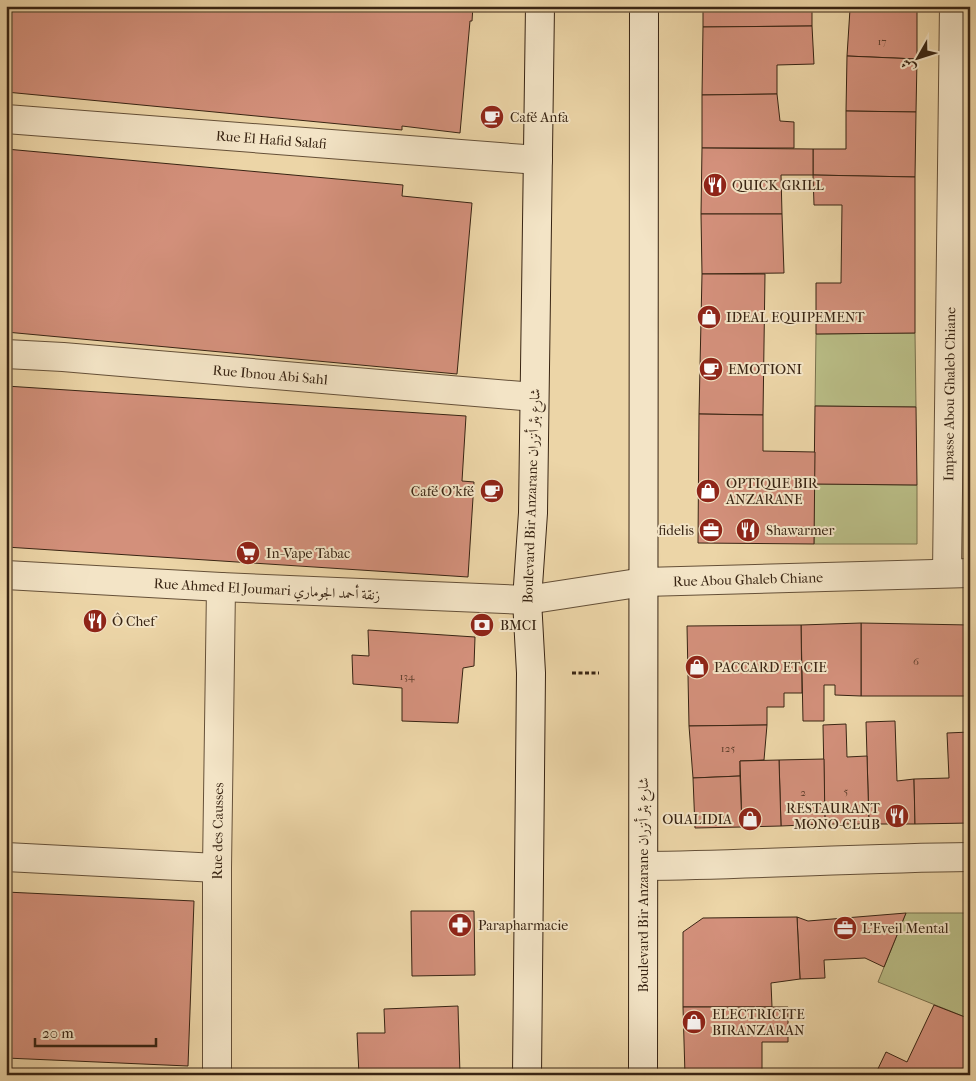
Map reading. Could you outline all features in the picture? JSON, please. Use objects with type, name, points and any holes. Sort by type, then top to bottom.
[{"type":"street","name":"Boulevard Bir Anzarane شارع بئر أنزران","points":[[527,1075],[531,682],[527,600],[533,513],[540,6]]},
{"type":"street","name":"Boulevard Bir Anzarane شارع بئر أنزران","points":[[643,1075],[644,6]]},
{"type":"street","name":"Impasse Abou Ghaleb Chiane","points":[[954,6],[959,573]]},
{"type":"street","name":"Rue El Hafid Salafi","points":[[6,119],[538,160]]},
{"type":"street","name":"Rue Ibnou Abi Sahl","points":[[6,354],[63,357],[534,397]]},
{"type":"street","name":"Rue Abou Ghaleb Chiane","points":[[527,600],[644,582],[959,573]]},
{"type":"street","name":"Rue Ahmed El Joumari زنقة أحمد الجوماري","points":[[6,575],[222,587],[527,600]]},
{"type":"street","name":"Rue des Causses","points":[[217,1075],[217,868],[222,587]]},
{"type":"street","points":[[6,857],[217,868]]},
{"type":"street","points":[[644,866],[970,857]]},
{"type":"path","points":[[572,673],[599,673]]},
{"type":"green space","points":[[915,333],[916,407],[815,406],[816,334]]},
{"type":"green space","points":[[814,484],[917,485],[917,544],[814,544]]},
{"type":"green space","points":[[906,913],[970,913],[970,1019],[878,982]]},
{"type":"building","points":[[6,6],[473,6],[460,133],[402,126],[402,130],[6,92]]},
{"type":"building","points":[[703,6],[812,7],[812,26],[703,27]]},
{"type":"building","points":[[850,6],[917,6],[917,9],[850,9]]},
{"type":"building","points":[[850,9],[917,9],[917,59],[847,56]]},
{"type":"building","points":[[812,26],[814,64],[777,65],[777,94],[702,95],[703,27]]},
{"type":"building","points":[[847,56],[917,59],[916,112],[846,111]]},
{"type":"building","points":[[777,94],[780,121],[794,122],[794,148],[702,148],[702,95]]},
{"type":"building","points":[[846,111],[916,112],[915,177],[813,175],[813,149],[846,149]]},
{"type":"building","points":[[702,148],[813,149],[813,175],[781,175],[782,214],[701,214]]},
{"type":"building","points":[[6,149],[403,185],[402,196],[472,203],[457,374],[6,332]]},
{"type":"building","points":[[813,175],[915,177],[915,333],[816,334],[816,283],[841,283],[842,205],[814,205]]},
{"type":"building","points":[[701,214],[782,214],[784,273],[702,274]]},
{"type":"building","points":[[702,274],[765,274],[763,415],[699,414]]},
{"type":"building","points":[[6,386],[466,416],[462,481],[474,482],[468,577],[6,547]]},
{"type":"building","points":[[815,406],[916,407],[917,485],[814,484]]},
{"type":"building","points":[[699,414],[763,415],[763,451],[815,452],[814,544],[698,543]]},
{"type":"building","points":[[861,623],[970,625],[970,696],[861,696]]},
{"type":"building","points":[[861,623],[861,696],[835,695],[835,685],[824,685],[824,721],[803,721],[801,625]]},
{"type":"building","points":[[801,625],[802,693],[784,693],[784,707],[767,707],[767,725],[689,726],[687,626]]},
{"type":"building","points":[[368,630],[475,637],[474,666],[463,668],[458,723],[402,721],[402,688],[353,684],[352,655],[369,656]]},
{"type":"building","points":[[895,721],[897,781],[914,779],[915,824],[869,824],[866,722]]},
{"type":"building","points":[[846,724],[847,757],[867,756],[869,824],[825,824],[823,725]]},
{"type":"building","points":[[767,725],[764,760],[740,761],[740,776],[693,778],[689,726]]},
{"type":"building","points":[[970,732],[970,823],[915,824],[914,779],[949,778],[947,733]]},
{"type":"building","points":[[824,759],[825,824],[781,826],[779,760]]},
{"type":"building","points":[[779,760],[781,826],[742,827],[740,761]]},
{"type":"building","points":[[740,776],[742,827],[695,828],[693,778]]},
{"type":"building","points":[[6,892],[194,901],[188,1066],[6,1058]]},
{"type":"building","points":[[411,911],[474,911],[475,975],[412,976]]},
{"type":"building","points":[[906,913],[884,967],[865,958],[824,960],[825,978],[800,979],[797,917],[808,921]]},
{"type":"building","points":[[797,917],[800,979],[771,983],[772,1007],[683,1007],[683,932],[703,918]]},
{"type":"building","points":[[934,1005],[970,1019],[970,1075],[875,1075],[886,1052],[907,1062]]},
{"type":"building","points":[[458,1006],[460,1075],[359,1075],[357,1033],[385,1033],[384,1009]]},
{"type":"building","points":[[683,1007],[788,1007],[788,1042],[762,1042],[762,1075],[685,1075]]},
{"type":"place","name":"Café Anfa","points":[[492,117]]},
{"type":"place","name":"QUICK GRILL","points":[[715,185]]},
{"type":"place","name":"IDEAL EQUIPEMENT","points":[[709,317]]},
{"type":"place","name":"EMOTIONI","points":[[711,369]]},
{"type":"place","name":"Café O'kfé","points":[[492,491]]},
{"type":"place","name":"OPTIQUE BIR ANZARANE","points":[[708,491]]},
{"type":"place","name":"fidelis","points":[[711,530]]},
{"type":"place","name":"Shawarmer","points":[[748,530]]},
{"type":"place","name":"In-Vape Tabac","points":[[248,553]]},
{"type":"place","name":"Ô Chef","points":[[95,621]]},
{"type":"place","name":"BMCI","points":[[482,625]]},
{"type":"place","name":"PACCARD ET CIE","points":[[697,667]]},
{"type":"place","name":"RESTAURANT MONO-CLUB","points":[[897,816]]},
{"type":"place","name":"OUALIDIA","points":[[750,819]]},
{"type":"place","name":"Parapharmacie","points":[[460,925]]},
{"type":"place","name":"L'Eveil Mental","points":[[845,928]]},
{"type":"place","name":"ELECTRICITE BIRANZARAN","points":[[694,1022]]}]
